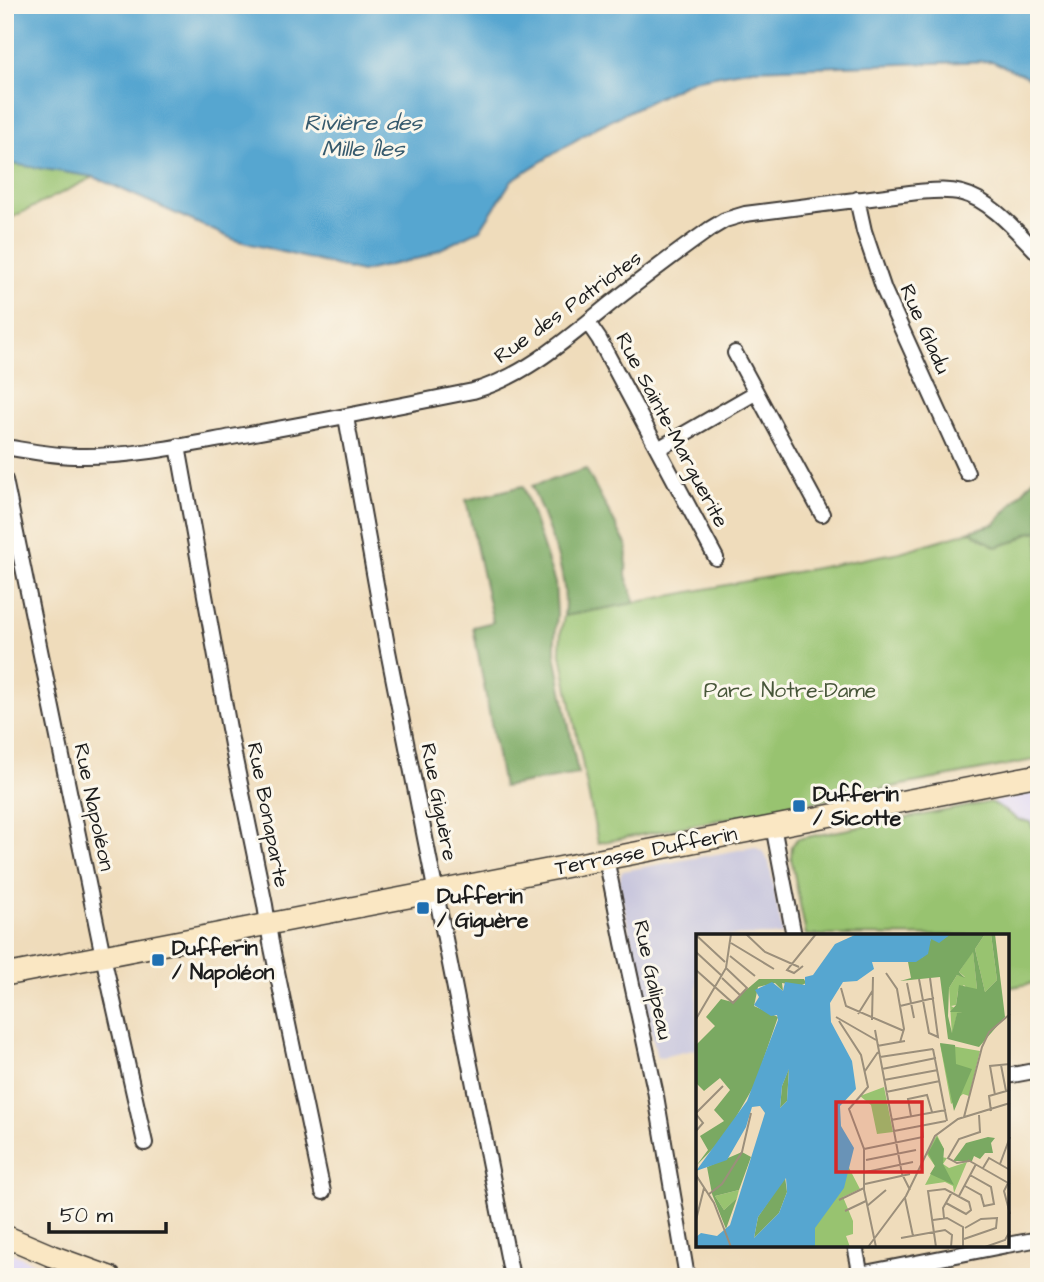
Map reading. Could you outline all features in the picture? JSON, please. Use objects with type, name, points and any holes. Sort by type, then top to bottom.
[{"type":"street","name":"Rue des Patriotes","points":[[5,447],[58,455],[88,456],[178,446],[346,417],[494,385],[529,365],[588,323],[697,238],[725,220],[745,214],[943,190],[965,194],[982,202],[1039,254]]},
{"type":"street","name":"Rue Gladu","points":[[857,199],[880,280],[967,473]]},
{"type":"street","name":"Rue Sainte-Marguerite","points":[[588,323],[716,558]]},
{"type":"street","points":[[735,353],[822,514]]},
{"type":"street","points":[[658,449],[755,393]]},
{"type":"street","name":"Rue Giguère","points":[[346,417],[388,651],[512,1277]]},
{"type":"street","name":"Rue Bonaparte","points":[[178,446],[232,745],[323,1192]]},
{"type":"street","name":"Rue Napoléon","points":[[5,480],[103,956],[145,1143]]},
{"type":"street","name":"Terrasse Dufferin","points":[[5,975],[1039,775]]},
{"type":"street","points":[[773,826],[794,934]]},
{"type":"street","name":"Rue Galipeau","points":[[606,858],[655,1090],[687,1277]]},
{"type":"street","points":[[1009,1076],[1039,1070]]},
{"type":"street","points":[[5,1236],[110,1277]]},
{"type":"street","points":[[1009,1245],[1039,1239]]},
{"type":"street","points":[[855,1247],[861,1275],[997,1247]]},
{"type":"shaded area","points":[[1039,792],[1039,838],[1030,822],[1019,820],[991,802]]},
{"type":"shaded area","points":[[755,847],[763,852],[769,862],[783,934],[696,934],[696,1049],[657,1058],[619,884],[623,871]]},
{"type":"shaded area","points":[[5,1250],[34,1263],[73,1277],[5,1277]]},
{"type":"green space","points":[[5,136],[94,177],[5,221]]},
{"type":"green space","points":[[586,469],[627,546],[626,575],[635,603],[564,616],[564,583],[550,533],[532,486]]},
{"type":"green space","name":"Parc Notre-Dame","points":[[1039,473],[1039,759],[598,843],[560,649],[564,616],[900,552],[995,524]]},
{"type":"green space","points":[[1039,473],[1039,531],[996,547],[970,531],[995,524]]},
{"type":"green space","points":[[523,486],[555,583],[555,654],[578,774],[503,787],[473,627],[493,622],[466,500]]},
{"type":"green space","points":[[991,802],[1019,820],[1030,822],[1038,833],[1039,982],[1009,988],[1009,934],[806,934],[791,858],[792,846],[797,839]]},
{"type":"water","name":"Rivière des Mille Îles","points":[[5,5],[1039,5],[1039,82],[992,61],[753,69],[693,80],[597,127],[512,180],[480,230],[424,257],[361,272],[235,240],[94,177],[5,163]]},
{"type":"place","name":"Dufferin / Sicotte","points":[[799,806]]},
{"type":"place","name":"Dufferin / Giguère","points":[[423,908]]},
{"type":"place","name":"Dufferin / Napoléon","points":[[158,960]]}]
